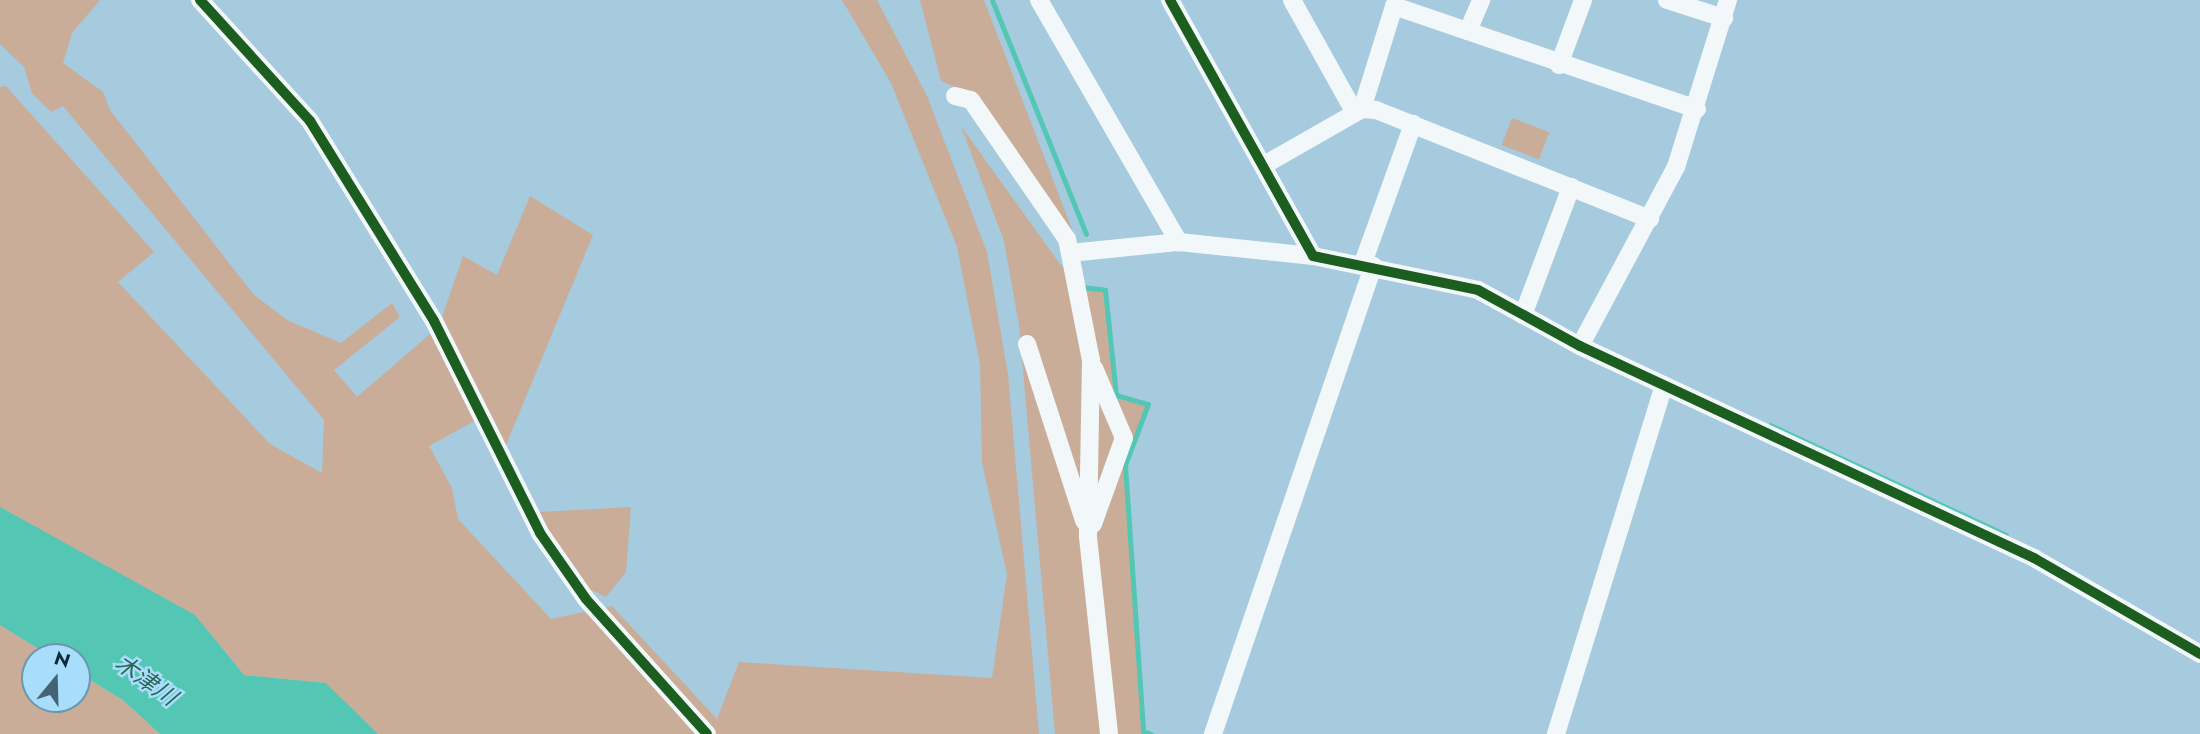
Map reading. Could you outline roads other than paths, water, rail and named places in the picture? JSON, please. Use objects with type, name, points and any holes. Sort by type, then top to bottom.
[{"type":"street","points":[[200,0],[310,121],[434,321],[556,555],[586,599],[707,734]]},
{"type":"street","points":[[1039,0],[1179,242]]},
{"type":"street","points":[[1170,0],[1313,256]]},
{"type":"street","points":[[1292,0],[1359,111],[1413,124],[1650,219]]},
{"type":"street","points":[[1468,31],[1481,0]]},
{"type":"street","points":[[1559,65],[1583,0]]},
{"type":"street","points":[[1580,346],[1650,219],[1696,109],[1726,9],[1667,0]]},
{"type":"street","points":[[1264,165],[1359,111],[1393,3],[1559,65],[1696,109]]},
{"type":"street","points":[[955,96],[971,100],[1067,239],[1091,360],[1124,438],[1088,537]]},
{"type":"street","points":[[1213,734],[1413,124]]},
{"type":"street","points":[[1523,315],[1571,187]]},
{"type":"street","points":[[1070,253],[1179,242],[1313,256],[1368,265],[1478,290],[1580,346],[2034,558],[2200,654]]},
{"type":"street","points":[[1027,344],[1088,537]]},
{"type":"street","points":[[1091,360],[1088,537],[1109,734]]},
{"type":"street","points":[[1556,734],[1664,386]]},
{"type":"water","name":"木津川","points":[[0,507],[195,615],[244,675],[326,683],[378,734],[160,734],[123,700],[91,681],[91,643],[29,643],[0,625]]},
{"type":"waterway","points":[[992,0],[1086,234]]},
{"type":"waterway","points":[[1082,287],[1105,290],[1116,395],[1148,404],[1125,465],[1143,731],[1151,734]]},
{"type":"waterway","points":[[1770,425],[2006,535]]}]
